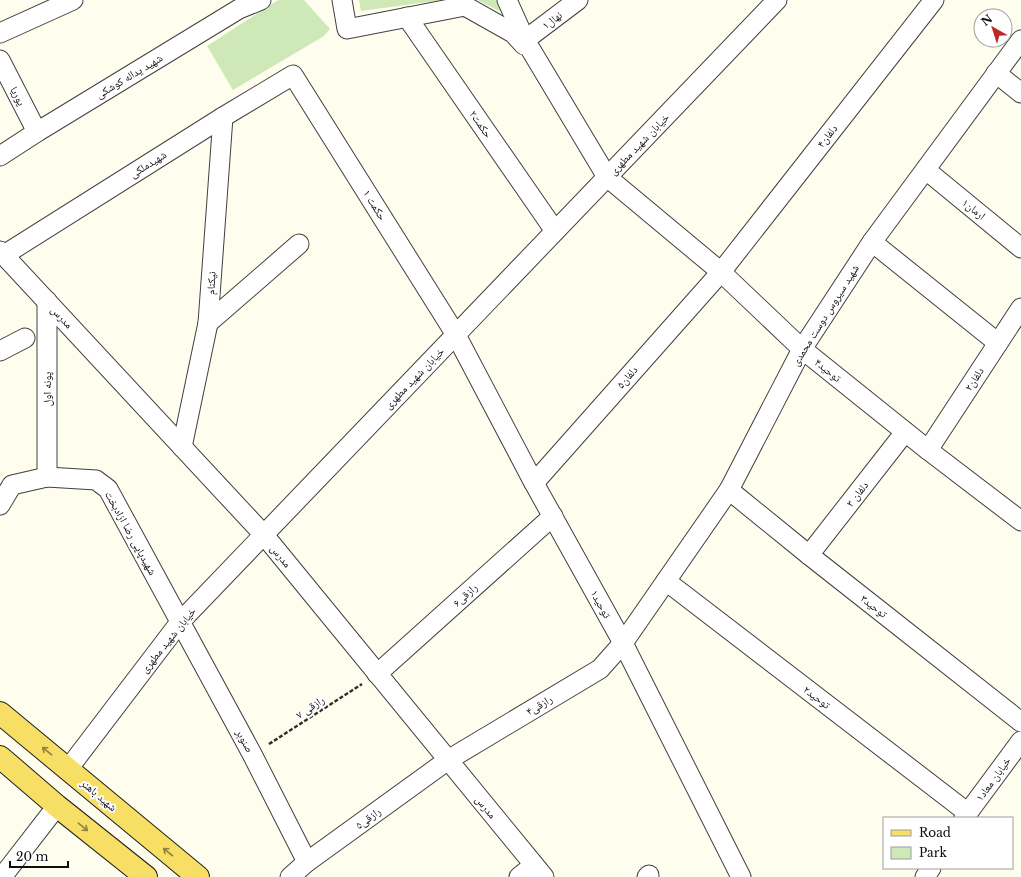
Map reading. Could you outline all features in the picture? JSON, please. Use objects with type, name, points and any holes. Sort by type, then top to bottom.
[{"type":"main road","name":"شهید باهنر","points":[[0,713],[198,877]]},
{"type":"main road","points":[[0,757],[57,806],[146,877]]},
{"type":"street","points":[[0,33],[73,0]]},
{"type":"street","name":"شهید یداله کوشکی","points":[[0,156],[238,5],[261,0]]},
{"type":"street","points":[[342,0],[347,29],[464,6],[513,33],[538,61]]},
{"type":"street","points":[[507,0],[525,40],[538,61]]},
{"type":"street","name":"نهال۱","points":[[525,40],[578,0]]},
{"type":"street","name":"خیابان شهید مطهری","points":[[68,769],[180,622],[777,0]]},
{"type":"street","name":"دلفان۴","points":[[721,272],[934,0]]},
{"type":"street","name":"حکمت۲","points":[[407,17],[555,231]]},
{"type":"street","name":"شهید سیروس دوست محمدی","points":[[623,643],[729,490],[802,349],[872,242],[1021,40]]},
{"type":"street","name":"پوریا","points":[[0,60],[37,132]]},
{"type":"street","name":"توحید۴","points":[[538,61],[607,177],[721,272],[802,349],[928,450],[1019,515]]},
{"type":"street","points":[[996,72],[1021,93]]},
{"type":"street","name":"شهیدملکی","points":[[2,253],[293,75]]},
{"type":"street","name":"حکمت ۱","points":[[293,75],[456,335]]},
{"type":"street","name":"نیکنام","points":[[182,447],[208,323],[223,117]]},
{"type":"street","name":"ارمان۱","points":[[926,170],[1021,248]]},
{"type":"street","points":[[872,242],[998,343]]},
{"type":"street","points":[[208,323],[299,244]]},
{"type":"street","name":"مدرس","points":[[2,253],[264,535],[539,871]]},
{"type":"street","name":"دلفان۵","points":[[534,483],[721,272]]},
{"type":"street","name":"پونه اول","points":[[47,301],[47,476]]},
{"type":"street","name":"دلفان۲","points":[[928,450],[1021,308]]},
{"type":"street","name":"توحید۱","points":[[456,335],[534,483],[623,643],[741,877]]},
{"type":"street","points":[[0,351],[25,338]]},
{"type":"street","name":"دلفان ۳","points":[[809,555],[905,432]]},
{"type":"street","name":"شهیدپاپی رضا ازادبخت","points":[[0,505],[12,485],[47,476],[96,480],[108,489],[180,622]]},
{"type":"street","name":"توحید۳","points":[[729,490],[1021,722]]},
{"type":"street","name":"رازقی۶","points":[[377,674],[553,516]]},
{"type":"street","name":"توحید۲","points":[[666,581],[966,815]]},
{"type":"street","name":"صنوبر","points":[[180,622],[252,754],[307,862]]},
{"type":"street","name":"رازقی۴","points":[[448,760],[600,669],[623,643]]},
{"type":"street","name":"خیابان معاد۱","points":[[966,815],[1021,741]]},
{"type":"street","name":"رازقی۵","points":[[290,877],[307,862],[448,760]]},
{"type":"street","points":[[2,877],[57,806]]},
{"type":"street","points":[[520,877],[539,871]]},
{"type":"path","name":"رازقی ۷","points":[[252,754],[377,674]]},
{"type":"green space","points":[[278,0],[304,0],[330,29],[324,36],[233,90],[207,46]]},
{"type":"green space","points":[[359,0],[442,0],[361,11]]},
{"type":"green space","points":[[477,0],[502,0],[510,16]]}]
